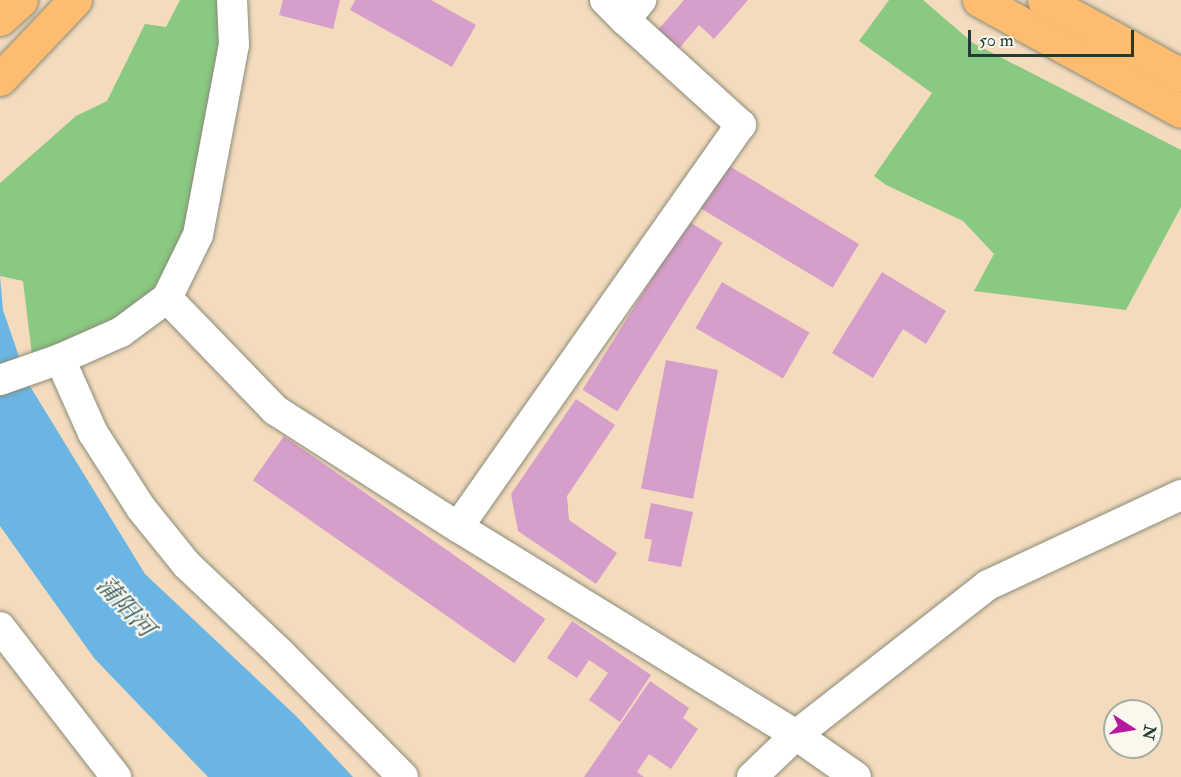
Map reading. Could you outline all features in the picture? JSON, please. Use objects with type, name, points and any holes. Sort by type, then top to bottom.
[{"type":"main road","points":[[0,19],[21,0]]},
{"type":"main road","points":[[0,79],[75,0]]},
{"type":"main road","points":[[979,0],[1181,111]]},
{"type":"main road","points":[[1044,0],[1181,75]]},
{"type":"street","points":[[0,380],[60,359],[121,332],[167,297],[198,235],[234,45],[232,0]]},
{"type":"street","points":[[458,527],[741,125],[624,7]]},
{"type":"street","points":[[167,297],[275,410],[458,527],[796,735],[856,777]]},
{"type":"street","points":[[60,359],[93,433],[141,508],[187,565],[281,654],[403,777]]},
{"type":"street","points":[[752,777],[796,735],[988,585],[1181,495]]},
{"type":"street","points":[[0,627],[116,777]]},
{"type":"green space","points":[[180,0],[226,0],[193,234],[159,293],[115,323],[32,355],[23,281],[0,276],[0,183],[76,116],[107,101],[145,24],[166,27]]},
{"type":"green space","points":[[889,0],[923,0],[973,43],[1181,150],[1181,207],[1126,310],[974,291],[994,254],[963,221],[886,185],[874,176],[932,93],[859,41]]},
{"type":"water","name":"蒲阳河","points":[[0,276],[3,310],[28,383],[145,574],[295,715],[353,777],[208,777],[94,658],[0,526]]},
{"type":"building","points":[[283,0],[340,0],[333,29],[279,15]]},
{"type":"building","points":[[355,0],[431,0],[476,25],[452,67],[350,10]]},
{"type":"building","points":[[684,0],[748,0],[714,39],[699,25],[677,51],[656,32]]},
{"type":"building","points":[[721,161],[859,244],[833,288],[695,205]]},
{"type":"building","points":[[688,221],[723,243],[617,411],[583,390]]},
{"type":"building","points":[[882,272],[946,311],[926,344],[903,329],[873,378],[832,353]]},
{"type":"building","points":[[722,282],[809,332],[783,378],[696,328]]},
{"type":"building","points":[[666,360],[718,370],[693,499],[641,489]]},
{"type":"building","points":[[576,399],[615,425],[567,496],[569,520],[617,553],[596,584],[518,531],[511,494]]},
{"type":"building","points":[[284,436],[545,619],[514,663],[253,480]]},
{"type":"building","points":[[651,503],[693,512],[681,567],[648,561],[652,540],[644,538]]},
{"type":"building","points":[[572,621],[651,675],[620,722],[589,700],[608,673],[589,660],[577,678],[547,658]]},
{"type":"building","points":[[650,681],[689,708],[683,718],[698,729],[671,769],[649,754],[637,772],[644,777],[584,777]]}]
